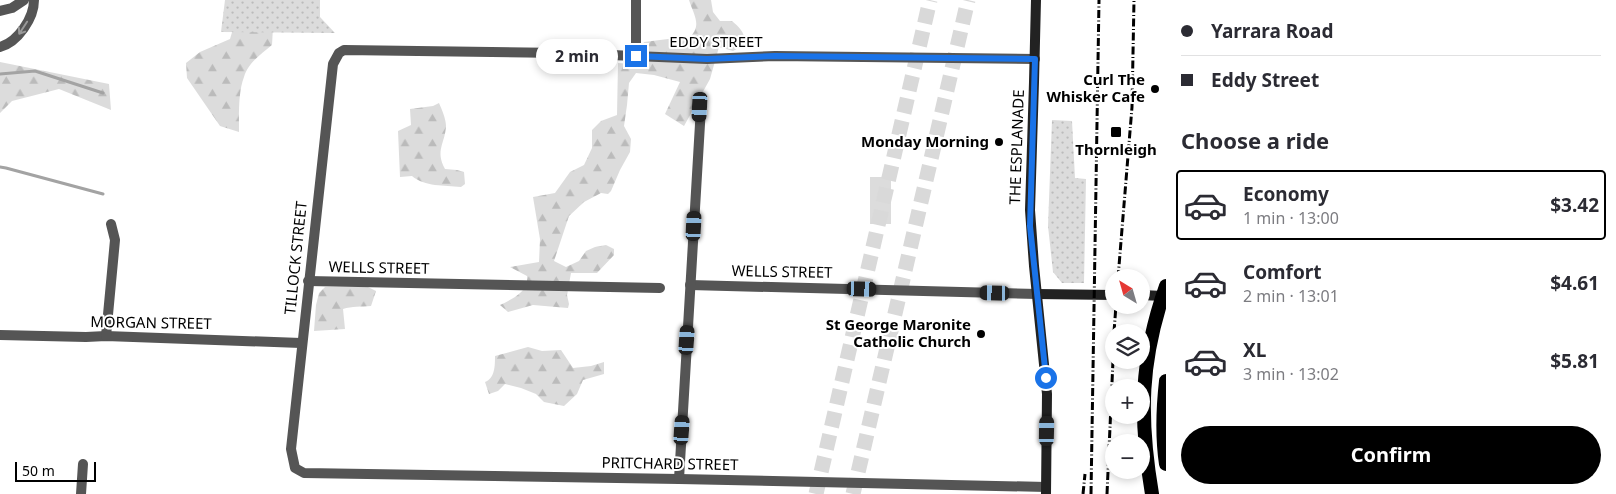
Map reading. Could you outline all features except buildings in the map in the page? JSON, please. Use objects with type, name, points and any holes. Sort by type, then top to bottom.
[{"type":"highway","points":[[1152,494],[1146,461],[1143,398],[1147,354],[1154,323],[1165,292]]},
{"type":"highway","points":[[1166,381],[1163,425],[1166,464]]},
{"type":"main road","name":"THE ESPLANADE","points":[[1036,0],[1030,210],[1036,294],[1047,394],[1046,491]]},
{"type":"main road","points":[[1150,294],[1165,292]]},
{"type":"main road","name":"WELLS STREET","points":[[1036,294],[1105,295]]},
{"type":"street","points":[[0,11],[12,8],[24,0]]},
{"type":"street","points":[[0,47],[17,37],[32,12],[34,0]]},
{"type":"street","points":[[636,0],[636,56]]},
{"type":"street","name":"EDDY STREET","points":[[339,53],[344,50],[354,50],[563,53],[707,59],[775,56],[1035,59]]},
{"type":"street","name":"TILLOCK STREET","points":[[295,468],[291,449],[308,281],[333,64],[339,53]]},
{"type":"street","points":[[679,479],[700,107]]},
{"type":"street","points":[[106,336],[115,240],[111,224]]},
{"type":"street","name":"WELLS STREET","points":[[308,281],[660,288]]},
{"type":"street","name":"WELLS STREET","points":[[690,285],[1036,294]]},
{"type":"street","name":"MORGAN STREET","points":[[0,335],[106,336],[302,343]]},
{"type":"street","points":[[81,494],[83,464]]},
{"type":"street","name":"PRITCHARD STREET","points":[[295,468],[304,473],[679,479],[1046,491]]},
{"type":"green space","points":[[225,0],[320,0],[320,17],[335,33],[221,32]]},
{"type":"green space","points":[[689,0],[711,0],[713,12],[720,21],[732,21],[740,29],[744,37],[744,45],[733,51],[719,47],[710,79],[684,126],[665,114],[680,82],[654,75],[636,73],[629,83],[624,126],[631,139],[630,152],[611,191],[608,194],[601,193],[584,202],[569,216],[554,261],[566,267],[579,261],[586,251],[606,245],[614,249],[614,255],[597,273],[571,273],[567,295],[568,308],[533,305],[508,312],[500,305],[519,294],[527,282],[527,276],[510,267],[539,262],[540,239],[533,197],[555,193],[570,172],[584,165],[592,148],[592,130],[601,121],[617,115],[618,63],[632,64],[644,42],[676,38],[688,39],[693,34],[696,21]]},
{"type":"green space","points":[[236,19],[273,27],[272,45],[252,63],[242,83],[239,132],[220,126],[187,78],[186,63],[200,52],[230,39]]},
{"type":"green space","points":[[0,62],[109,84],[111,110],[59,89],[12,101],[0,113]]},
{"type":"green space","points":[[439,103],[445,117],[446,126],[441,152],[442,162],[445,169],[464,172],[465,184],[461,187],[429,184],[412,176],[400,177],[398,131],[411,125],[410,109],[433,106]]},
{"type":"green space","points":[[1052,120],[1072,121],[1075,178],[1086,179],[1084,283],[1062,283],[1053,272],[1048,226]]},
{"type":"green space","points":[[870,177],[891,177],[891,224],[870,224]]},
{"type":"green space","points":[[325,287],[368,287],[376,291],[371,306],[343,309],[345,329],[314,331],[319,293]]},
{"type":"green space","points":[[528,347],[542,351],[561,350],[573,368],[604,362],[604,374],[583,380],[577,394],[564,406],[544,402],[536,394],[505,384],[498,391],[489,394],[485,382],[493,375],[495,356]]},
{"type":"waterway","points":[[0,74],[35,71],[103,93]]},
{"type":"waterway","points":[[0,167],[103,194]]},
{"type":"tunnel","points":[[816,494],[930,0]]},
{"type":"tunnel","points":[[853,494],[968,0]]},
{"type":"railway","points":[[1091,494],[1099,0]]},
{"type":"railway","points":[[1119,269],[1132,107],[1134,0]]},
{"type":"railway","points":[[1115,314],[1115,324]]},
{"type":"railway","points":[[1107,494],[1113,369]]},
{"type":"railway","points":[[1083,494],[1085,474]]},
{"type":"place","name":"Curl The Whisker Cafe","points":[[1155,89]]},
{"type":"place","name":"Thornleigh","points":[[1116,132]]},
{"type":"place","name":"Monday Morning","points":[[999,142]]},
{"type":"place","name":"St George Maronite Catholic Church","points":[[981,334]]},
{"type":"route","points":[[636,56],[707,59],[775,56],[1035,59],[1030,226],[1046,378]]}]
